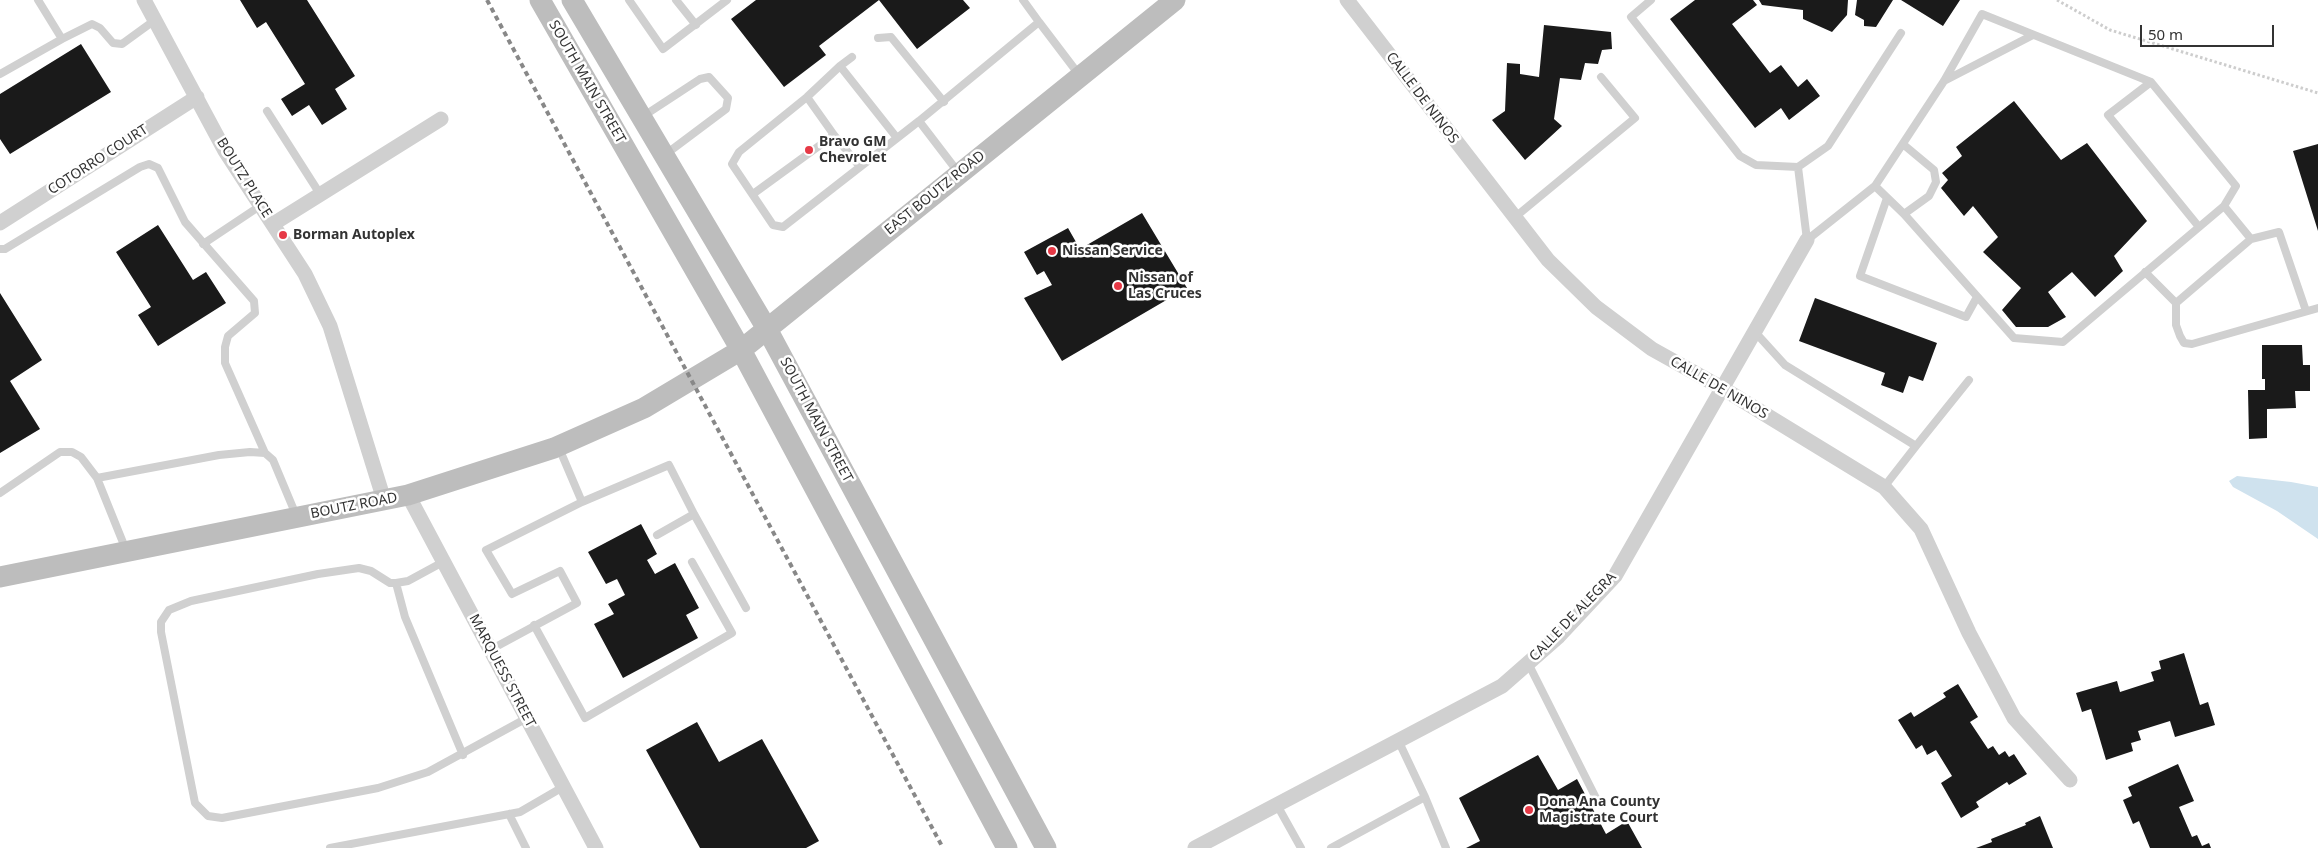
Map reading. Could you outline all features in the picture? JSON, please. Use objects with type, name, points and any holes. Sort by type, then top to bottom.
[{"type":"main road","name":"SOUTH MAIN STREET","points":[[540,0],[741,350],[1006,848]]},
{"type":"main road","name":"SOUTH MAIN STREET","points":[[572,0],[767,329],[1046,848]]},
{"type":"main road","name":"EAST BOUTZ ROAD","points":[[692,380],[741,350],[960,174],[1166,3]]},
{"type":"main road","name":"BOUTZ ROAD","points":[[0,577],[408,495],[558,446],[644,408],[692,380]]},
{"type":"street","name":"BOUTZ PLACE","points":[[144,0],[225,151],[305,274],[330,326],[384,500]]},
{"type":"street","name":"CALLE DE NINOS","points":[[1347,0],[1548,260],[1596,307],[1652,349],[1722,388],[1884,487],[1921,529],[1969,633],[2014,718],[2070,780]]},
{"type":"street","name":"COTORRO COURT","points":[[0,223],[196,97]]},
{"type":"street","points":[[273,224],[441,119]]},
{"type":"street","name":"CALLE DE ALEGRA","points":[[1195,848],[1502,686],[1559,636],[1615,576],[1807,240]]},
{"type":"street","name":"MARQUESS STREET","points":[[408,495],[596,848]]},
{"type":"lane","points":[[38,0],[62,39]]},
{"type":"lane","points":[[629,0],[663,49],[696,26],[727,0]]},
{"type":"lane","points":[[676,0],[696,26]]},
{"type":"lane","points":[[1023,0],[1080,76]]},
{"type":"lane","points":[[1652,0],[1631,17],[1740,156],[1756,166],[1798,167],[1828,146],[1901,33]]},
{"type":"lane","points":[[1807,240],[1875,186],[1904,145],[1944,81],[1982,14],[2150,82],[2236,186],[2224,206],[2063,342],[2014,338],[1904,214],[1875,186]]},
{"type":"lane","points":[[0,74],[92,24],[100,28],[113,43],[122,44],[154,20]]},
{"type":"lane","points":[[852,57],[807,97],[739,152],[732,164],[774,225],[783,228],[944,102],[1039,22]]},
{"type":"lane","points":[[1944,81],[2033,35]]},
{"type":"lane","points":[[878,38],[891,37],[944,102]]},
{"type":"lane","points":[[840,66],[897,138]]},
{"type":"lane","points":[[642,117],[700,78],[710,77],[728,98],[726,109],[664,155]]},
{"type":"lane","points":[[1514,218],[1635,118],[1601,77]]},
{"type":"lane","points":[[2150,82],[2108,116],[2199,227]]},
{"type":"lane","points":[[807,97],[860,167]]},
{"type":"lane","points":[[267,111],[320,194]]},
{"type":"lane","points":[[919,121],[960,174]]},
{"type":"lane","points":[[753,194],[834,134]]},
{"type":"lane","points":[[1904,145],[1934,170],[1936,182],[1929,196],[1904,214]]},
{"type":"lane","points":[[0,249],[6,249],[140,167],[150,164],[158,168],[185,222],[254,301],[256,313],[228,336],[225,347],[225,363],[265,453],[273,460],[296,517]]},
{"type":"lane","points":[[1798,167],[1807,240]]},
{"type":"lane","points":[[1887,198],[1860,276],[1966,316],[1978,297]]},
{"type":"lane","points":[[203,244],[260,206]]},
{"type":"lane","points":[[2224,206],[2251,239]]},
{"type":"lane","points":[[2176,303],[2251,239],[2279,232],[2306,312]]},
{"type":"lane","points":[[2146,272],[2176,303],[2176,325],[2184,343],[2192,344],[2318,308]]},
{"type":"lane","points":[[1754,332],[1785,365],[1916,446]]},
{"type":"lane","points":[[1884,487],[1969,380]]},
{"type":"lane","points":[[558,446],[582,502]]},
{"type":"lane","points":[[0,493],[60,452],[72,452],[81,457],[97,478],[127,551]]},
{"type":"lane","points":[[97,478],[218,455],[250,452],[265,453]]},
{"type":"lane","points":[[490,650],[577,603],[560,571],[512,594],[486,550],[582,502],[669,465],[746,608]]},
{"type":"lane","points":[[657,535],[694,514]]},
{"type":"lane","points":[[444,562],[408,581],[396,584],[390,584],[371,571],[360,568],[318,574],[200,599],[169,610],[161,622],[161,632],[195,803],[208,816],[222,818],[378,788],[428,772],[463,755],[527,718]]},
{"type":"lane","points":[[534,625],[585,718],[732,634],[692,562]]},
{"type":"lane","points":[[396,584],[405,616],[463,755]]},
{"type":"lane","points":[[1528,663],[1599,804]]},
{"type":"lane","points":[[1398,740],[1425,797],[1445,848]]},
{"type":"lane","points":[[330,848],[520,812],[564,787]]},
{"type":"lane","points":[[1331,848],[1425,797]]},
{"type":"lane","points":[[1277,805],[1301,848]]},
{"type":"lane","points":[[508,814],[526,848]]},
{"type":"path","points":[[2057,0],[2110,30],[2318,93]]},
{"type":"water","points":[[2237,476],[2318,487],[2318,539],[2277,511],[2233,487],[2229,481]]},
{"type":"building","points":[[240,0],[307,0],[355,76],[335,89],[347,109],[322,125],[309,105],[292,116],[281,99],[305,84],[266,22],[257,28]]},
{"type":"building","points":[[756,0],[879,0],[819,46],[826,55],[784,87],[731,19]]},
{"type":"building","points":[[879,0],[963,0],[970,8],[917,49]]},
{"type":"building","points":[[1695,0],[1753,0],[1757,5],[1732,24],[1770,73],[1781,65],[1798,87],[1807,79],[1820,96],[1789,120],[1781,108],[1755,128],[1670,19]]},
{"type":"building","points":[[1759,0],[1848,0],[1847,15],[1832,32],[1803,19],[1803,10],[1762,5]]},
{"type":"building","points":[[1857,0],[1893,0],[1876,27],[1864,26],[1864,20],[1855,15]]},
{"type":"building","points":[[1901,0],[1960,0],[1943,26]]},
{"type":"building","points":[[1544,25],[1611,32],[1612,49],[1602,50],[1598,64],[1585,63],[1581,80],[1560,78],[1554,119],[1562,126],[1525,160],[1492,120],[1505,111],[1507,63],[1520,64],[1520,74],[1539,77]]},
{"type":"building","points":[[81,44],[111,92],[10,154],[0,139],[0,94]]},
{"type":"building","points":[[2014,101],[2061,160],[2087,143],[2147,221],[2114,256],[2123,271],[2095,297],[2072,272],[2048,292],[2066,317],[2048,327],[2016,327],[2002,310],[2021,288],[1983,252],[1998,237],[1973,206],[1964,216],[1941,188],[1948,180],[1942,173],[1962,156],[1956,147]]},
{"type":"building","points":[[2318,144],[2318,231],[2293,151]]},
{"type":"building","name":"Nissan of Las Cruces","points":[[1142,213],[1187,288],[1062,361],[1024,298],[1052,285],[1044,271],[1037,275],[1024,252],[1068,228],[1080,249]]},
{"type":"building","points":[[158,225],[193,280],[206,272],[226,303],[158,346],[138,315],[151,307],[116,252]]},
{"type":"building","points":[[0,293],[42,360],[10,381],[40,429],[0,453]]},
{"type":"building","points":[[1815,298],[1937,343],[1923,381],[1909,376],[1903,393],[1881,385],[1885,373],[1799,341]]},
{"type":"building","points":[[2262,345],[2302,345],[2303,365],[2310,365],[2310,391],[2295,391],[2296,408],[2267,409],[2267,438],[2249,439],[2248,390],[2265,390],[2265,379],[2262,379]]},
{"type":"building","points":[[641,524],[657,554],[647,560],[655,574],[675,563],[699,608],[686,615],[698,638],[623,678],[594,624],[614,614],[608,604],[625,595],[617,579],[606,584],[588,552]]},
{"type":"building","points":[[2184,653],[2200,705],[2208,702],[2215,725],[2175,737],[2170,721],[2138,731],[2141,740],[2131,743],[2133,751],[2106,760],[2091,709],[2082,712],[2076,693],[2117,681],[2120,692],[2154,681],[2151,672],[2161,669],[2159,661]]},
{"type":"building","points":[[1958,684],[1978,717],[1970,722],[1988,749],[1993,746],[1999,755],[2005,751],[2009,757],[2014,754],[2027,774],[2009,785],[2007,782],[1976,802],[1979,807],[1961,818],[1941,783],[1952,776],[1936,750],[1927,755],[1922,745],[1916,749],[1898,720],[1911,712],[1914,717],[1946,697],[1943,693]]},
{"type":"building","points":[[697,722],[719,762],[762,739],[819,841],[806,848],[700,848],[646,750]]},
{"type":"building","name":"Dona Ana County Magistrate Court","points":[[1538,755],[1558,790],[1577,779],[1606,834],[1627,821],[1642,848],[1466,848],[1480,841],[1459,798]]},
{"type":"building","points":[[2178,764],[2194,801],[2179,807],[2192,837],[2197,835],[2202,846],[2209,843],[2211,848],[2150,848],[2139,821],[2133,824],[2123,800],[2132,796],[2128,787]]},
{"type":"building","points":[[2040,816],[2053,848],[1976,848],[1992,842],[1991,839],[2026,825],[2025,823]]},
{"type":"railway","points":[[487,0],[943,848]]},
{"type":"place","name":"Bravo GM Chevrolet","points":[[809,150]]},
{"type":"place","name":"Borman Autoplex","points":[[283,235]]},
{"type":"place","name":"Nissan Service","points":[[1052,251]]},
{"type":"place","name":"Nissan of Las Cruces","points":[[1118,286]]},
{"type":"place","name":"Dona Ana County Magistrate Court","points":[[1529,810]]}]
